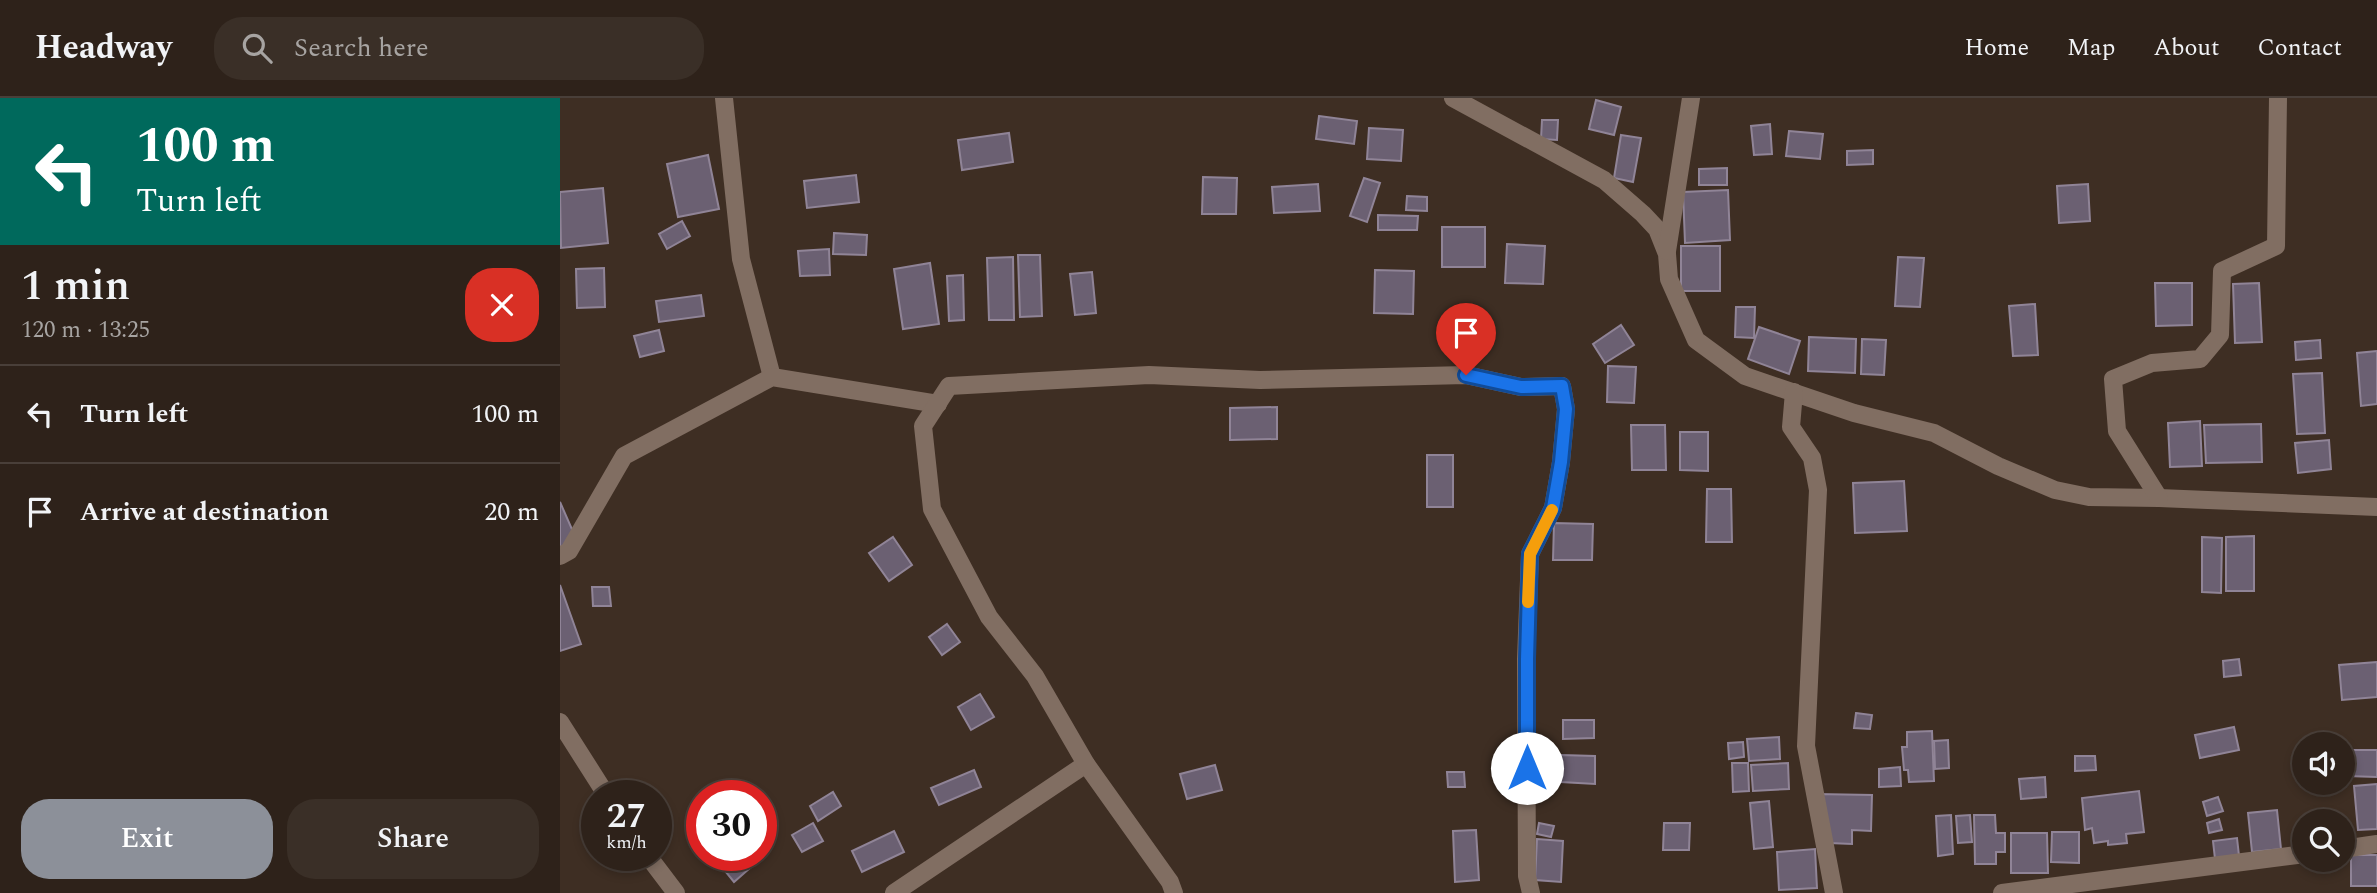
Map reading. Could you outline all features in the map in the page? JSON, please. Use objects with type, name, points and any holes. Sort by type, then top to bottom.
[{"type":"street","points":[[724,98],[741,259],[772,377]]},
{"type":"street","points":[[1453,98],[1604,180],[1643,214],[1657,229],[1667,254],[1670,279],[1696,340],[1745,376],[1854,413],[1934,433],[1998,466],[2055,490],[2089,497],[2377,507]]},
{"type":"street","points":[[1667,254],[1691,98]]},
{"type":"street","points":[[2159,498],[2117,431],[2113,379],[2152,363],[2200,359],[2220,335],[2222,271],[2276,246],[2278,98]]},
{"type":"street","points":[[1174,893],[1170,882],[1086,764],[1035,676],[989,617],[932,509],[923,426],[949,386],[1149,375],[1260,380],[1466,375],[1521,387],[1562,386],[1566,409],[1553,508],[1530,554],[1527,877],[1531,893]]},
{"type":"street","points":[[560,556],[569,551],[624,456],[772,377],[938,404]]},
{"type":"street","points":[[1794,393],[1791,427],[1812,458],[1818,490],[1806,746],[1835,893]]},
{"type":"street","points":[[560,722],[597,780]]},
{"type":"street","points":[[894,893],[1086,764]]},
{"type":"street","points":[[2355,847],[2377,844]]},
{"type":"street","points":[[2002,893],[2292,856]]},
{"type":"street","points":[[659,871],[676,893]]},
{"type":"building","points":[[1596,100],[1621,107],[1614,135],[1589,129]]},
{"type":"building","points":[[1319,116],[1357,121],[1354,144],[1316,139]]},
{"type":"building","points":[[1542,120],[1558,120],[1557,140],[1541,139]]},
{"type":"building","points":[[1770,124],[1772,154],[1754,155],[1751,126]]},
{"type":"building","points":[[1369,128],[1403,130],[1401,161],[1367,159]]},
{"type":"building","points":[[1789,131],[1823,134],[1820,159],[1786,156]]},
{"type":"building","points":[[1009,133],[1013,162],[962,170],[958,140]]},
{"type":"building","points":[[1621,135],[1641,138],[1633,182],[1614,178]]},
{"type":"building","points":[[1873,150],[1873,164],[1847,165],[1847,151]]},
{"type":"building","points":[[708,155],[719,209],[678,217],[667,164]]},
{"type":"building","points":[[1727,168],[1727,185],[1699,185],[1699,169]]},
{"type":"building","points":[[856,175],[859,202],[807,208],[804,181]]},
{"type":"building","points":[[1203,177],[1237,178],[1236,214],[1202,214]]},
{"type":"building","points":[[1364,178],[1380,183],[1367,222],[1350,216]]},
{"type":"building","points":[[1318,184],[1320,211],[1274,213],[1272,187]]},
{"type":"building","points":[[2088,184],[2090,221],[2059,223],[2057,186]]},
{"type":"building","points":[[603,188],[608,243],[561,248],[560,192]]},
{"type":"building","points":[[1728,190],[1730,240],[1685,243],[1683,192]]},
{"type":"building","points":[[1407,196],[1427,197],[1427,211],[1406,210]]},
{"type":"building","points":[[1378,215],[1418,216],[1417,230],[1378,230]]},
{"type":"building","points":[[682,221],[690,236],[667,249],[659,234]]},
{"type":"building","points":[[1442,227],[1485,227],[1485,267],[1442,267]]},
{"type":"building","points":[[834,233],[867,235],[866,255],[833,254]]},
{"type":"building","points":[[1507,244],[1545,246],[1543,284],[1505,283]]},
{"type":"building","points":[[1681,246],[1720,246],[1720,291],[1681,291]]},
{"type":"building","points":[[829,249],[830,275],[800,276],[798,251]]},
{"type":"building","points":[[1018,255],[1040,255],[1042,316],[1020,317]]},
{"type":"building","points":[[1013,257],[1014,320],[989,320],[987,258]]},
{"type":"building","points":[[1898,257],[1924,258],[1920,307],[1895,306]]},
{"type":"building","points":[[930,263],[939,324],[903,329],[894,269]]},
{"type":"building","points":[[604,268],[605,307],[577,308],[576,269]]},
{"type":"building","points":[[1375,270],[1414,271],[1413,314],[1374,313]]},
{"type":"building","points":[[1092,272],[1096,313],[1075,315],[1070,274]]},
{"type":"building","points":[[963,275],[964,320],[949,321],[947,276]]},
{"type":"building","points":[[2155,283],[2192,283],[2192,325],[2156,326]]},
{"type":"building","points":[[2259,283],[2262,342],[2235,343],[2233,284]]},
{"type":"building","points":[[701,295],[704,316],[659,322],[656,301]]},
{"type":"building","points":[[2035,304],[2038,355],[2013,356],[2009,306]]},
{"type":"building","points":[[1736,307],[1755,307],[1754,338],[1735,337]]},
{"type":"building","points":[[1621,325],[1634,345],[1605,363],[1593,344]]},
{"type":"building","points":[[1759,327],[1800,341],[1789,374],[1748,359]]},
{"type":"building","points":[[659,330],[664,351],[640,357],[634,336]]},
{"type":"building","points":[[1809,337],[1856,339],[1855,373],[1808,371]]},
{"type":"building","points":[[1862,339],[1886,340],[1884,375],[1861,374]]},
{"type":"building","points":[[2320,340],[2321,358],[2296,360],[2295,342]]},
{"type":"building","points":[[2377,351],[2377,404],[2361,406],[2357,353]]},
{"type":"building","points":[[1608,366],[1636,367],[1634,403],[1607,402]]},
{"type":"building","points":[[2322,373],[2325,433],[2297,434],[2293,374]]},
{"type":"building","points":[[1277,407],[1277,439],[1230,440],[1230,408]]},
{"type":"building","points":[[2200,421],[2202,466],[2170,467],[2168,423]]},
{"type":"building","points":[[2261,424],[2262,462],[2206,463],[2204,425]]},
{"type":"building","points":[[1631,425],[1665,425],[1666,470],[1632,470]]},
{"type":"building","points":[[1680,432],[1708,432],[1708,471],[1680,470]]},
{"type":"building","points":[[2329,440],[2331,469],[2298,473],[2295,443]]},
{"type":"building","points":[[1427,455],[1453,455],[1453,507],[1427,507]]},
{"type":"building","points":[[1904,481],[1907,531],[1855,533],[1853,483]]},
{"type":"building","points":[[1707,489],[1731,489],[1732,542],[1706,542]]},
{"type":"building","points":[[560,502],[578,543],[560,551]]},
{"type":"building","points":[[1554,523],[1593,524],[1592,560],[1553,560]]},
{"type":"building","points":[[2254,536],[2254,591],[2226,591],[2226,537]]},
{"type":"building","points":[[893,537],[912,565],[889,581],[869,553]]},
{"type":"building","points":[[2202,537],[2222,538],[2221,593],[2202,592]]},
{"type":"building","points":[[560,585],[581,644],[560,651]]},
{"type":"building","points":[[592,587],[609,587],[611,606],[593,606]]},
{"type":"building","points":[[947,624],[960,642],[942,655],[929,637]]},
{"type":"building","points":[[2239,659],[2241,675],[2224,677],[2223,661]]},
{"type":"building","points":[[2377,662],[2377,697],[2342,700],[2339,665]]},
{"type":"building","points":[[980,694],[994,717],[971,730],[958,707]]},
{"type":"building","points":[[1856,713],[1872,715],[1870,729],[1854,728]]},
{"type":"building","points":[[1563,720],[1594,720],[1594,738],[1563,739]]},
{"type":"building","points":[[2234,727],[2239,750],[2200,758],[2195,735]]},
{"type":"building","points":[[1932,731],[1934,781],[1909,782],[1908,770],[1904,770],[1902,747],[1907,747],[1907,732]]},
{"type":"building","points":[[1779,737],[1780,759],[1749,761],[1747,739]]},
{"type":"building","points":[[1948,740],[1949,768],[1935,769],[1934,741]]},
{"type":"building","points":[[1743,742],[1744,757],[1729,759],[1728,743]]},
{"type":"building","points":[[2355,750],[2377,750],[2377,777],[2355,776]]},
{"type":"building","points":[[1561,755],[1595,756],[1595,784],[1561,782]]},
{"type":"building","points":[[2075,756],[2095,756],[2096,770],[2075,771]]},
{"type":"building","points":[[1732,763],[1748,763],[1749,791],[1733,792]]},
{"type":"building","points":[[1788,763],[1789,789],[1753,791],[1751,765]]},
{"type":"building","points":[[1215,765],[1222,790],[1187,799],[1180,774]]},
{"type":"building","points":[[1900,767],[1901,786],[1879,787],[1879,769]]},
{"type":"building","points":[[974,770],[981,787],[939,805],[931,788]]},
{"type":"building","points":[[1447,772],[1464,772],[1465,787],[1448,787]]},
{"type":"building","points":[[2045,777],[2046,797],[2021,799],[2019,779]]},
{"type":"building","points":[[2377,784],[2377,829],[2358,830],[2355,786]]},
{"type":"building","points":[[2139,791],[2144,832],[2126,834],[2127,843],[2094,843],[2092,828],[2085,830],[2082,798]]},
{"type":"building","points":[[833,792],[841,806],[818,821],[810,806]]},
{"type":"building","points":[[1816,794],[1872,795],[1871,831],[1852,830],[1852,844],[1829,843]]},
{"type":"building","points":[[2218,797],[2223,811],[2207,816],[2203,802]]},
{"type":"building","points":[[1769,801],[1773,847],[1754,849],[1750,803]]},
{"type":"building","points":[[2277,810],[2281,849],[2252,852],[2248,813]]},
{"type":"building","points":[[1951,815],[1953,854],[1938,856],[1936,816]]},
{"type":"building","points":[[1970,815],[1972,842],[1958,843],[1956,816]]},
{"type":"building","points":[[1974,815],[1995,815],[1996,833],[2005,833],[2005,852],[1996,852],[1996,864],[1975,864]]},
{"type":"building","points":[[2219,819],[2222,830],[2209,833],[2207,823]]},
{"type":"building","points":[[813,823],[823,841],[802,852],[792,835]]},
{"type":"building","points":[[1539,823],[1554,826],[1551,837],[1537,834]]},
{"type":"building","points":[[1664,823],[1690,823],[1689,850],[1663,850]]},
{"type":"building","points":[[1476,830],[1479,880],[1455,882],[1453,831]]},
{"type":"building","points":[[894,831],[904,852],[862,872],[852,851]]},
{"type":"building","points":[[2052,832],[2079,832],[2079,863],[2051,862]]},
{"type":"building","points":[[2011,833],[2047,833],[2048,873],[2011,873]]},
{"type":"building","points":[[2237,838],[2239,856],[2215,859],[2213,841]]},
{"type":"building","points":[[1537,839],[1563,841],[1561,882],[1535,880]]},
{"type":"building","points":[[1815,849],[1817,888],[1779,890],[1777,852]]},
{"type":"building","points":[[2355,855],[2377,855],[2377,886],[2351,886],[2351,872],[2355,872]]},
{"type":"building","points":[[725,871],[747,871],[734,882]]},
{"type":"slow traffic","points":[[1528,602],[1530,554],[1552,510]]},
{"type":"route","points":[[1466,375],[1521,387],[1562,386],[1566,409],[1553,508],[1530,554],[1527,768]]}]
